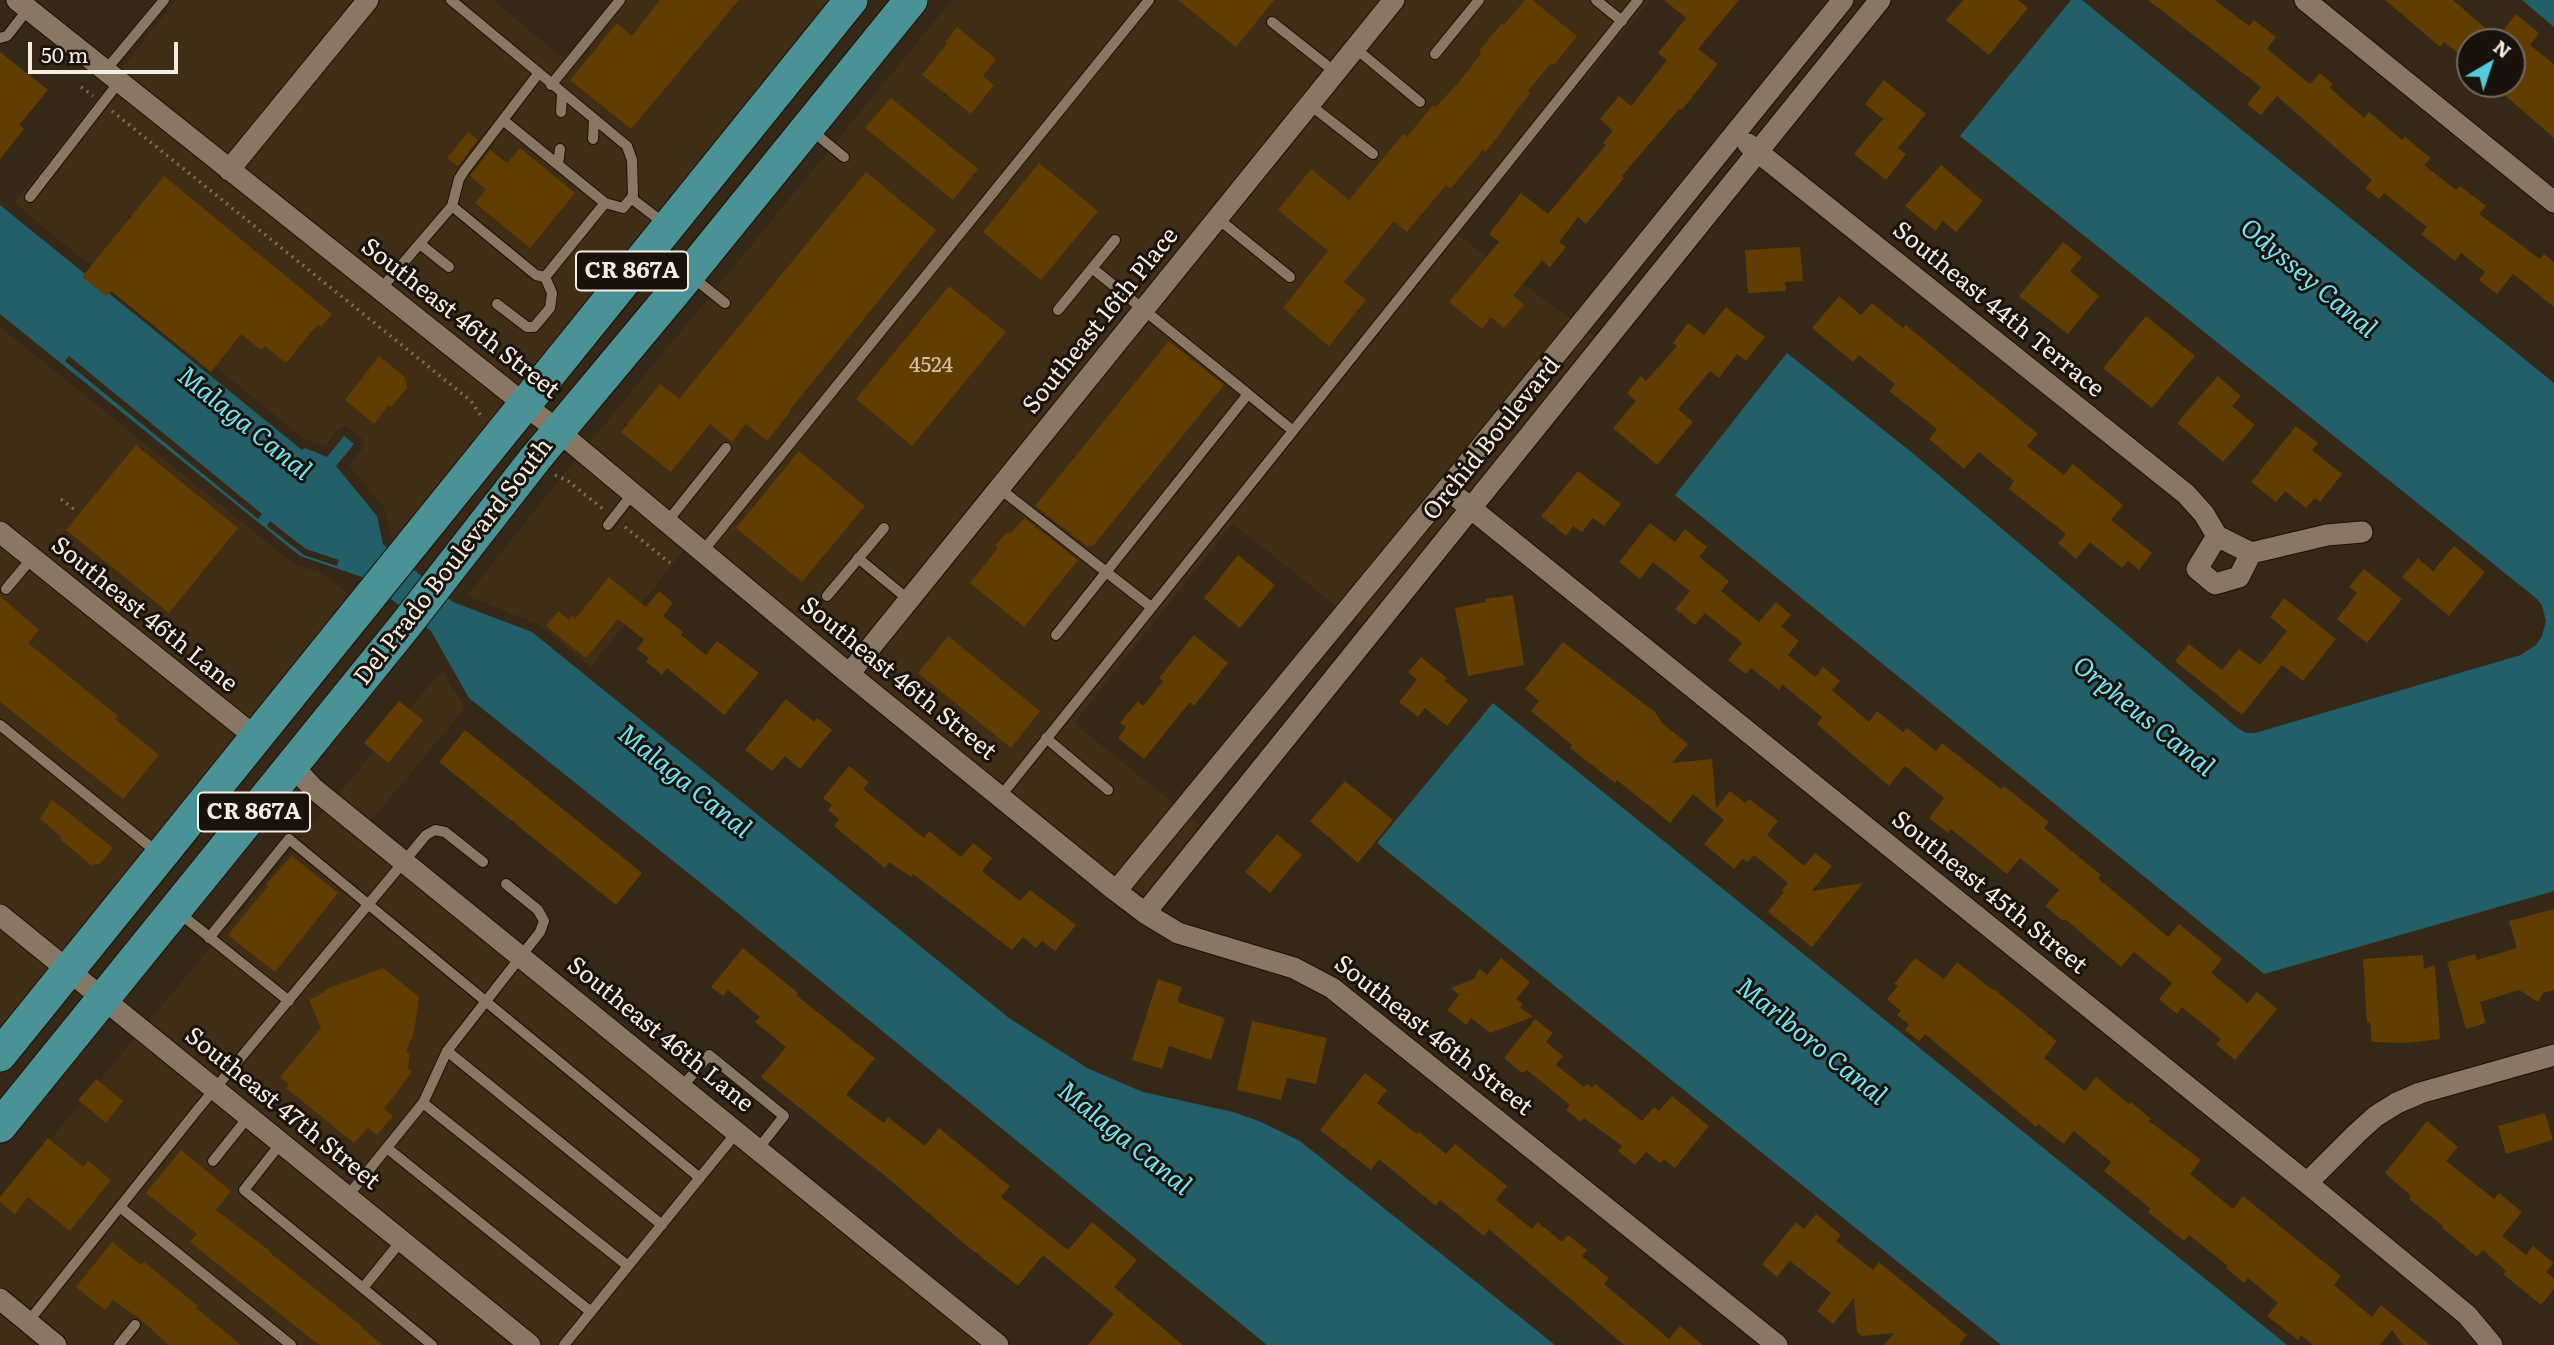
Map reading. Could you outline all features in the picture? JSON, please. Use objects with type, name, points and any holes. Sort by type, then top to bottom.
[{"type":"main road","name":"Del Prado Boulevard South","points":[[0,1055],[160,855],[376,594],[524,404],[851,0]]},
{"type":"main road","name":"Del Prado Boulevard South","points":[[0,1126],[404,627],[535,459],[911,0]]},
{"type":"main road","points":[[294,763],[292,732],[301,716],[344,662],[376,594]]},
{"type":"main road","points":[[177,908],[183,880],[192,861],[247,788],[254,770],[254,740]]},
{"type":"street","points":[[229,170],[369,0]]},
{"type":"street","name":"Southeast 16th Place","points":[[849,674],[1394,0]]},
{"type":"street","name":"Orchid Boulevard","points":[[1116,891],[1447,489],[1843,0]]},
{"type":"street","name":"Orchid Boulevard","points":[[1144,913],[1880,0]]},
{"type":"street","points":[[2305,0],[2554,202]]},
{"type":"street","name":"Southeast 46th Street","points":[[22,4],[558,431],[849,674],[1144,913],[1178,933],[1294,968],[1332,988],[1777,1345]]},
{"type":"street","name":"Southeast 44th Terrace","points":[[1735,134],[2186,494],[2204,514],[2217,536],[2251,553]]},
{"type":"street","name":"Southeast 45th Street","points":[[1447,489],[2307,1183],[2467,1315],[2492,1345]]},
{"type":"street","name":"Southeast 46th Lane","points":[[0,532],[243,727],[254,740]]},
{"type":"street","points":[[2217,536],[2197,569],[2215,584],[2239,577],[2251,553],[2327,535],[2362,532]]},
{"type":"street","name":"Southeast 46th Lane","points":[[294,763],[313,788],[998,1345]]},
{"type":"street","name":"Southeast 47th Street","points":[[2,922],[104,998],[529,1345]]},
{"type":"street","points":[[2307,1183],[2376,1116],[2397,1103],[2420,1093],[2554,1055]]},
{"type":"street","points":[[0,1299],[56,1345]]},
{"type":"lane","points":[[30,197],[102,103],[112,77],[164,0]]},
{"type":"lane","points":[[450,0],[627,146],[632,160],[631,198],[624,208],[605,203],[503,120]]},
{"type":"lane","points":[[551,85],[620,0]]},
{"type":"lane","points":[[703,551],[1149,0]]},
{"type":"lane","points":[[1435,54],[1479,0]]},
{"type":"lane","points":[[1596,0],[1622,21]]},
{"type":"lane","points":[[1000,797],[1638,0]]},
{"type":"lane","points":[[0,38],[7,36],[22,4]]},
{"type":"lane","points":[[1272,22],[1335,72]]},
{"type":"lane","points":[[1355,48],[1420,102]]},
{"type":"lane","points":[[380,290],[452,206],[459,179],[464,171],[538,74]]},
{"type":"lane","points":[[561,112],[562,94]]},
{"type":"lane","points":[[1309,104],[1373,154]]},
{"type":"lane","points":[[593,139],[594,120]]},
{"type":"lane","points":[[807,128],[844,157]]},
{"type":"lane","points":[[558,165],[559,149]]},
{"type":"lane","points":[[587,188],[588,175]]},
{"type":"lane","points":[[631,198],[668,227]]},
{"type":"lane","points":[[545,277],[605,203]]},
{"type":"lane","points":[[452,206],[536,275],[545,277]]},
{"type":"lane","points":[[1217,218],[1290,277]]},
{"type":"lane","points":[[1058,310],[1115,240]]},
{"type":"lane","points":[[420,244],[449,267]]},
{"type":"lane","points":[[1092,268],[1292,430]]},
{"type":"lane","points":[[689,274],[724,303]]},
{"type":"lane","points":[[497,304],[527,327],[534,327],[550,308],[552,293],[545,277]]},
{"type":"lane","points":[[1056,635],[1248,394]]},
{"type":"lane","points":[[667,522],[726,448]]},
{"type":"lane","points":[[999,488],[1151,607]]},
{"type":"lane","points":[[611,521],[633,493]]},
{"type":"lane","points":[[827,596],[884,528]]},
{"type":"lane","points":[[6,589],[32,558]]},
{"type":"lane","points":[[858,558],[909,600]]},
{"type":"lane","points":[[0,725],[160,855]]},
{"type":"lane","points":[[1046,738],[1108,790]]},
{"type":"lane","points":[[28,1322],[426,835],[435,830],[445,832],[483,862]]},
{"type":"lane","points":[[209,938],[289,839],[700,1178]]},
{"type":"lane","points":[[347,1197],[423,1103],[447,1051],[540,932],[544,921],[538,910],[506,884]]},
{"type":"lane","points":[[177,908],[209,938],[289,1001]]},
{"type":"lane","points":[[447,1051],[662,1225]]},
{"type":"lane","points":[[682,1087],[709,1055],[784,1116],[758,1149]]},
{"type":"lane","points":[[423,1103],[628,1266]]},
{"type":"lane","points":[[212,1161],[248,1116]]},
{"type":"lane","points":[[564,1345],[737,1132]]},
{"type":"lane","points":[[281,1143],[244,1190],[432,1345]]},
{"type":"lane","points":[[387,1148],[591,1312]]},
{"type":"lane","points":[[120,1207],[291,1345]]},
{"type":"lane","points":[[363,1288],[401,1241]]},
{"type":"lane","points":[[119,1345],[135,1325]]},
{"type":"path","points":[[82,87],[471,401],[482,416],[502,432]]},
{"type":"path","points":[[535,459],[557,477],[568,481],[611,521],[670,563]]},
{"type":"path","points":[[61,499],[76,511]]},
{"type":"shaded area","points":[[176,0],[493,0],[567,62],[615,0],[835,0],[397,544],[391,538],[385,509],[349,465],[363,448],[361,437],[345,426],[337,430],[325,446],[304,439],[14,203]]},
{"type":"shaded area","points":[[952,0],[1650,0],[1458,235],[1599,340],[1374,636],[1233,524],[1074,723],[1207,830],[1155,903],[1101,867],[690,542],[591,667],[538,624],[467,596]]},
{"type":"shaded area","points":[[0,327],[294,564],[325,575],[353,598],[0,1027]]},
{"type":"shaded area","points":[[442,670],[465,708],[361,833],[1000,1345],[0,1345],[0,1200]]},
{"type":"water","points":[[2071,0],[2082,0],[2554,383],[2554,891],[2264,974],[1675,495],[1787,353],[1915,455],[2246,733],[2255,733],[2521,655],[2536,645],[2546,621],[2542,605],[2537,599],[1960,136]]},
{"type":"water","points":[[2522,0],[2554,0],[2554,27]]},
{"type":"water","name":"Malaga Canal","points":[[0,205],[302,450],[305,448],[327,457],[344,436],[354,444],[336,466],[377,516],[383,544],[453,602],[532,632],[1009,1018],[1087,1068],[1143,1092],[1233,1112],[1300,1141],[1555,1345],[1267,1345],[712,892],[469,698],[431,631],[365,578],[300,556],[0,314]]},
{"type":"water","name":"Marlboro Canal","points":[[1493,703],[2287,1345],[2001,1345],[1377,843]]},
{"type":"pier","points":[[69,356],[262,514],[258,519],[65,361]]},
{"type":"pier","points":[[270,521],[306,549],[339,560],[337,566],[304,555],[267,526]]},
{"type":"building","points":[[660,0],[739,0],[631,129],[570,80],[617,23],[632,36]]},
{"type":"building","points":[[1178,0],[1274,0],[1236,47]]},
{"type":"building","points":[[1525,0],[1532,0],[1577,36],[1554,65],[1551,63],[1528,91],[1530,93],[1486,152],[1483,150],[1450,189],[1446,185],[1407,232],[1394,221],[1344,282],[1366,300],[1329,346],[1283,308],[1328,251],[1278,210],[1311,169],[1349,200],[1403,134],[1407,137],[1433,105],[1436,107],[1458,83],[1481,54],[1479,51]]},
{"type":"building","points":[[1664,0],[1739,0],[1698,49],[1718,64],[1682,110],[1679,109],[1622,176],[1624,178],[1586,224],[1578,217],[1559,242],[1566,247],[1550,267],[1542,261],[1513,295],[1524,305],[1504,328],[1491,317],[1482,329],[1449,302],[1499,242],[1489,234],[1521,193],[1548,214],[1606,145],[1603,143],[1613,131],[1600,119],[1619,96],[1631,106],[1667,60],[1658,53],[1686,18]]},
{"type":"building","points":[[1963,0],[2018,0],[2028,8],[1989,55],[1946,20]]},
{"type":"building","points":[[2148,0],[2215,0],[2249,26],[2254,20],[2276,37],[2267,49],[2310,84],[2320,73],[2333,84],[2330,88],[2364,118],[2369,112],[2402,140],[2405,137],[2431,158],[2424,165],[2456,190],[2460,186],[2486,206],[2479,214],[2540,259],[2544,254],[2554,262],[2554,307],[2513,274],[2497,294],[2479,280],[2485,272],[2461,253],[2455,261],[2421,234],[2427,227],[2384,193],[2379,199],[2365,188],[2372,180],[2277,96],[2261,115],[2247,104],[2261,87]]},
{"type":"building","points":[[2385,0],[2453,0],[2485,28],[2456,28],[2456,52],[2444,42],[2440,47]]},
{"type":"building","points":[[2516,14],[2539,33],[2530,45],[2554,64],[2554,138],[2508,98],[2526,98],[2526,28],[2505,28]]},
{"type":"building","points":[[957,27],[996,59],[983,76],[994,85],[971,114],[922,75]]},
{"type":"building","points":[[0,52],[48,90],[19,125],[24,129],[0,159]]},
{"type":"building","points":[[1884,80],[1926,114],[1898,148],[1906,154],[1886,180],[1854,154],[1883,119],[1865,104]]},
{"type":"building","points":[[891,98],[978,169],[953,200],[865,128]]},
{"type":"building","points":[[468,132],[478,140],[458,166],[447,158]]},
{"type":"building","points":[[520,148],[575,193],[530,248],[475,203],[486,189],[470,176],[490,150],[507,163]]},
{"type":"building","points":[[1039,163],[1098,211],[1041,280],[983,232]]},
{"type":"building","points":[[1941,165],[1983,201],[1956,232],[1943,221],[1935,231],[1905,206]]},
{"type":"building","points":[[866,172],[936,230],[767,441],[746,424],[732,442],[710,424],[671,472],[621,432],[660,384],[679,399]]},
{"type":"building","points":[[164,176],[332,314],[321,327],[318,324],[286,363],[265,346],[261,350],[241,334],[211,372],[111,291],[106,296],[82,277]]},
{"type":"building","points":[[2063,242],[2082,257],[2070,271],[2099,296],[2068,334],[2019,296]]},
{"type":"building","points":[[1800,247],[1803,281],[1785,282],[1786,291],[1748,293],[1745,250]]},
{"type":"building","points":[[949,286],[1006,332],[912,446],[856,399]]},
{"type":"building","points":[[1839,296],[1861,315],[1872,303],[1903,328],[1906,325],[2038,434],[2027,446],[2064,475],[2073,464],[2123,505],[2111,520],[2152,553],[2139,570],[2128,561],[2122,568],[2090,542],[2076,559],[2058,543],[2066,534],[2009,489],[2014,481],[1979,452],[1964,469],[1929,439],[1937,429],[1889,391],[1895,384],[1859,355],[1853,362],[1812,328]]},
{"type":"building","points":[[1726,307],[1765,337],[1746,361],[1737,354],[1719,378],[1710,371],[1678,409],[1693,422],[1657,465],[1613,428],[1636,401],[1627,393],[1641,376],[1646,381],[1677,346],[1673,343],[1688,323],[1704,335]]},
{"type":"building","points":[[2146,316],[2195,356],[2152,408],[2103,368]]},
{"type":"building","points":[[1169,341],[1224,385],[1092,547],[1088,547],[1035,506]]},
{"type":"building","points":[[379,356],[405,377],[407,388],[374,424],[345,400]]},
{"type":"building","points":[[2218,376],[2241,396],[2232,406],[2255,425],[2223,462],[2177,423]]},
{"type":"building","points":[[2296,426],[2318,443],[2312,450],[2342,474],[2320,502],[2315,498],[2306,508],[2285,491],[2276,502],[2251,482]]},
{"type":"building","points":[[136,445],[238,528],[169,613],[66,530]]},
{"type":"building","points":[[799,451],[865,506],[802,582],[736,528]]},
{"type":"building","points":[[1578,471],[1621,504],[1604,526],[1593,518],[1582,532],[1573,526],[1566,536],[1541,516]]},
{"type":"building","points":[[1025,518],[1078,560],[1024,627],[970,583],[998,548],[995,546]]},
{"type":"building","points":[[1650,523],[1675,542],[1685,529],[1707,547],[1699,557],[1729,581],[1721,591],[1759,622],[1776,602],[1791,615],[1781,626],[1799,641],[1788,655],[1815,677],[1823,667],[1840,681],[1832,690],[1869,722],[1877,711],[1903,732],[1907,728],[1936,751],[1942,743],[2001,789],[2004,786],[2049,822],[2044,828],[2101,875],[2098,878],[2168,937],[2179,924],[2222,959],[2211,973],[2248,1003],[2257,992],[2277,1009],[2235,1060],[2216,1044],[2221,1039],[2182,1007],[2177,1014],[2159,999],[2172,983],[2134,952],[2121,967],[2065,919],[2063,921],[2045,906],[2059,890],[2020,858],[2007,874],[1951,829],[1948,833],[1929,818],[1944,798],[1905,766],[1889,786],[1817,724],[1822,717],[1783,685],[1779,690],[1751,668],[1746,674],[1728,660],[1742,643],[1705,613],[1695,625],[1675,609],[1690,591],[1653,562],[1640,579],[1619,562]]},
{"type":"building","points":[[2454,546],[2485,572],[2449,616],[2402,577],[2418,558],[2433,571]]},
{"type":"building","points":[[1238,555],[1275,585],[1240,628],[1204,598]]},
{"type":"building","points":[[2364,569],[2402,599],[2367,643],[2337,619],[2357,593],[2349,587]]},
{"type":"building","points":[[609,577],[646,607],[659,591],[673,603],[663,616],[683,632],[681,635],[706,655],[717,641],[759,673],[724,715],[667,668],[662,675],[646,662],[649,658],[637,649],[644,640],[618,619],[586,658],[546,626],[558,611],[569,620],[572,616],[575,619]]},
{"type":"building","points":[[1513,595],[1524,665],[1468,676],[1455,608],[1486,602],[1485,599]]},
{"type":"building","points":[[0,596],[39,630],[28,643],[118,716],[115,719],[159,755],[123,799],[0,702]]},
{"type":"building","points":[[2284,598],[2336,639],[2303,681],[2282,665],[2242,715],[2175,661],[2189,644],[2222,670],[2239,649],[2260,665],[2287,631],[2270,617]]},
{"type":"building","points":[[1194,635],[1228,663],[1194,706],[1190,702],[1144,759],[1118,738],[1126,727],[1120,723],[1138,701],[1143,706],[1163,681],[1159,678]]},
{"type":"building","points":[[948,636],[1040,711],[1011,748],[918,673]]},
{"type":"building","points":[[1563,642],[1655,712],[1662,723],[1688,744],[1672,763],[1712,759],[1716,808],[1730,791],[1745,803],[1749,799],[1778,821],[1767,835],[1804,866],[1815,853],[1832,866],[1812,891],[1863,883],[1812,947],[1768,912],[1788,883],[1754,855],[1748,862],[1742,859],[1734,869],[1704,844],[1724,820],[1693,794],[1670,823],[1617,780],[1615,783],[1570,748],[1572,745],[1531,711],[1539,701],[1525,689]]},
{"type":"building","points":[[1421,657],[1468,700],[1447,726],[1425,708],[1418,717],[1399,702],[1417,680],[1408,672]]},
{"type":"building","points":[[786,699],[814,722],[817,718],[832,730],[800,769],[785,756],[772,771],[745,750]]},
{"type":"building","points":[[399,701],[423,720],[388,763],[364,743]]},
{"type":"building","points":[[465,730],[642,873],[616,905],[439,762]]},
{"type":"building","points":[[849,766],[869,782],[863,789],[924,838],[929,831],[961,857],[973,843],[992,858],[982,871],[1020,901],[1030,890],[1076,925],[1055,951],[1042,941],[1036,948],[1023,937],[1012,950],[913,874],[911,877],[889,862],[885,868],[834,826],[839,819],[828,810],[832,805],[823,798]]},
{"type":"building","points":[[1345,781],[1393,820],[1358,863],[1310,821]]},
{"type":"building","points":[[52,800],[111,846],[112,849],[101,863],[91,865],[40,819]]},
{"type":"building","points":[[1277,834],[1302,855],[1270,893],[1245,872]]},
{"type":"building","points":[[292,856],[338,893],[275,972],[228,935],[268,886],[266,884]]},
{"type":"building","points":[[2554,909],[2554,990],[2543,993],[2538,1002],[2519,990],[2480,1002],[2486,1023],[2466,1029],[2447,962],[2475,954],[2477,960],[2517,948],[2509,921]]},
{"type":"building","points":[[743,948],[798,993],[796,995],[875,1058],[846,1095],[884,1123],[888,1117],[925,1146],[939,1128],[1010,1186],[1001,1197],[1068,1250],[1092,1222],[1137,1260],[1114,1287],[1183,1345],[1088,1345],[1114,1314],[1043,1255],[1018,1286],[761,1077],[786,1047],[755,1022],[760,1017],[728,990],[723,996],[711,987]]},
{"type":"building","points":[[2423,955],[2424,969],[2435,965],[2440,1039],[2407,1043],[2372,1042],[2370,1022],[2367,1023],[2363,959]]},
{"type":"building","points":[[1501,958],[1530,982],[1516,999],[1523,1004],[1520,1007],[1533,1017],[1490,1033],[1471,1018],[1466,1025],[1447,1010],[1459,995],[1451,988],[1473,979],[1480,969],[1487,975]]},
{"type":"building","points":[[1915,958],[1944,979],[1957,962],[1994,989],[2057,1041],[2044,1058],[2085,1091],[2096,1077],[2129,1104],[2131,1102],[2151,1119],[2149,1121],[2201,1160],[2190,1174],[2233,1209],[2243,1196],[2341,1276],[2334,1285],[2372,1317],[2381,1305],[2430,1345],[2403,1345],[2392,1330],[2380,1345],[2313,1345],[2301,1335],[2298,1340],[2267,1316],[2278,1303],[2248,1278],[2244,1283],[2226,1268],[2228,1266],[2189,1235],[2184,1241],[2148,1212],[2151,1209],[2104,1171],[2111,1162],[2074,1131],[2064,1144],[2038,1124],[2036,1127],[1925,1034],[1919,1041],[1905,1030],[1909,1025],[1897,1015],[1901,1011],[1887,999],[1898,986],[1894,984]]},
{"type":"building","points":[[383,968],[419,997],[414,1032],[406,1052],[410,1053],[408,1068],[412,1072],[384,1109],[393,1116],[377,1135],[368,1128],[354,1143],[286,1088],[289,1085],[280,1077],[321,1028],[309,1000],[325,992],[324,990]]},
{"type":"building","points":[[1158,979],[1182,987],[1177,1002],[1225,1018],[1211,1060],[1169,1046],[1162,1069],[1132,1060]]},
{"type":"building","points":[[1535,1019],[1553,1033],[1546,1042],[1563,1056],[1556,1065],[1584,1087],[1587,1084],[1592,1088],[1595,1084],[1642,1121],[1654,1107],[1659,1111],[1672,1096],[1709,1126],[1675,1168],[1664,1159],[1660,1163],[1646,1152],[1635,1165],[1618,1151],[1622,1146],[1584,1118],[1581,1122],[1566,1110],[1570,1105],[1527,1070],[1522,1073],[1504,1058]]},
{"type":"building","points":[[1252,1021],[1327,1038],[1316,1084],[1287,1078],[1281,1100],[1237,1090]]},
{"type":"building","points":[[1365,1073],[1387,1090],[1377,1103],[1446,1154],[1455,1144],[1507,1186],[1496,1200],[1532,1229],[1538,1222],[1562,1242],[1568,1235],[1587,1250],[1582,1256],[1609,1278],[1604,1284],[1669,1339],[1680,1326],[1703,1345],[1624,1345],[1489,1229],[1484,1236],[1440,1200],[1436,1206],[1379,1159],[1371,1170],[1320,1130]]},
{"type":"building","points":[[96,1079],[123,1101],[106,1123],[78,1100]]},
{"type":"building","points":[[2545,1113],[2553,1140],[2506,1154],[2498,1126]]},
{"type":"building","points":[[2427,1121],[2458,1147],[2446,1161],[2494,1199],[2499,1193],[2522,1212],[2502,1236],[2526,1255],[2533,1246],[2554,1263],[2546,1272],[2554,1278],[2554,1289],[2541,1305],[2503,1274],[2506,1271],[2483,1250],[2477,1257],[2442,1228],[2443,1226],[2409,1199],[2411,1196],[2385,1173]]},
{"type":"building","points":[[48,1138],[83,1167],[88,1161],[111,1180],[70,1231],[28,1197],[15,1214],[0,1202],[0,1197]]},
{"type":"building","points":[[181,1150],[231,1191],[216,1210],[383,1345],[319,1345],[190,1242],[197,1234],[146,1193]]},
{"type":"building","points":[[1816,1214],[1841,1235],[1836,1241],[1873,1270],[1879,1262],[1967,1335],[1959,1345],[1884,1345],[1894,1333],[1862,1336],[1857,1332],[1854,1298],[1833,1324],[1817,1311],[1831,1293],[1790,1261],[1777,1277],[1762,1264],[1796,1222],[1804,1229]]},
{"type":"building","points":[[112,1242],[141,1265],[144,1262],[241,1345],[169,1345],[140,1319],[113,1300],[105,1310],[76,1287]]},
{"type":"water label","name":"Odyssey Canal","points":[[2308,279]]},
{"type":"water label","name":"Orpheus Canal","points":[[2143,717]]}]
